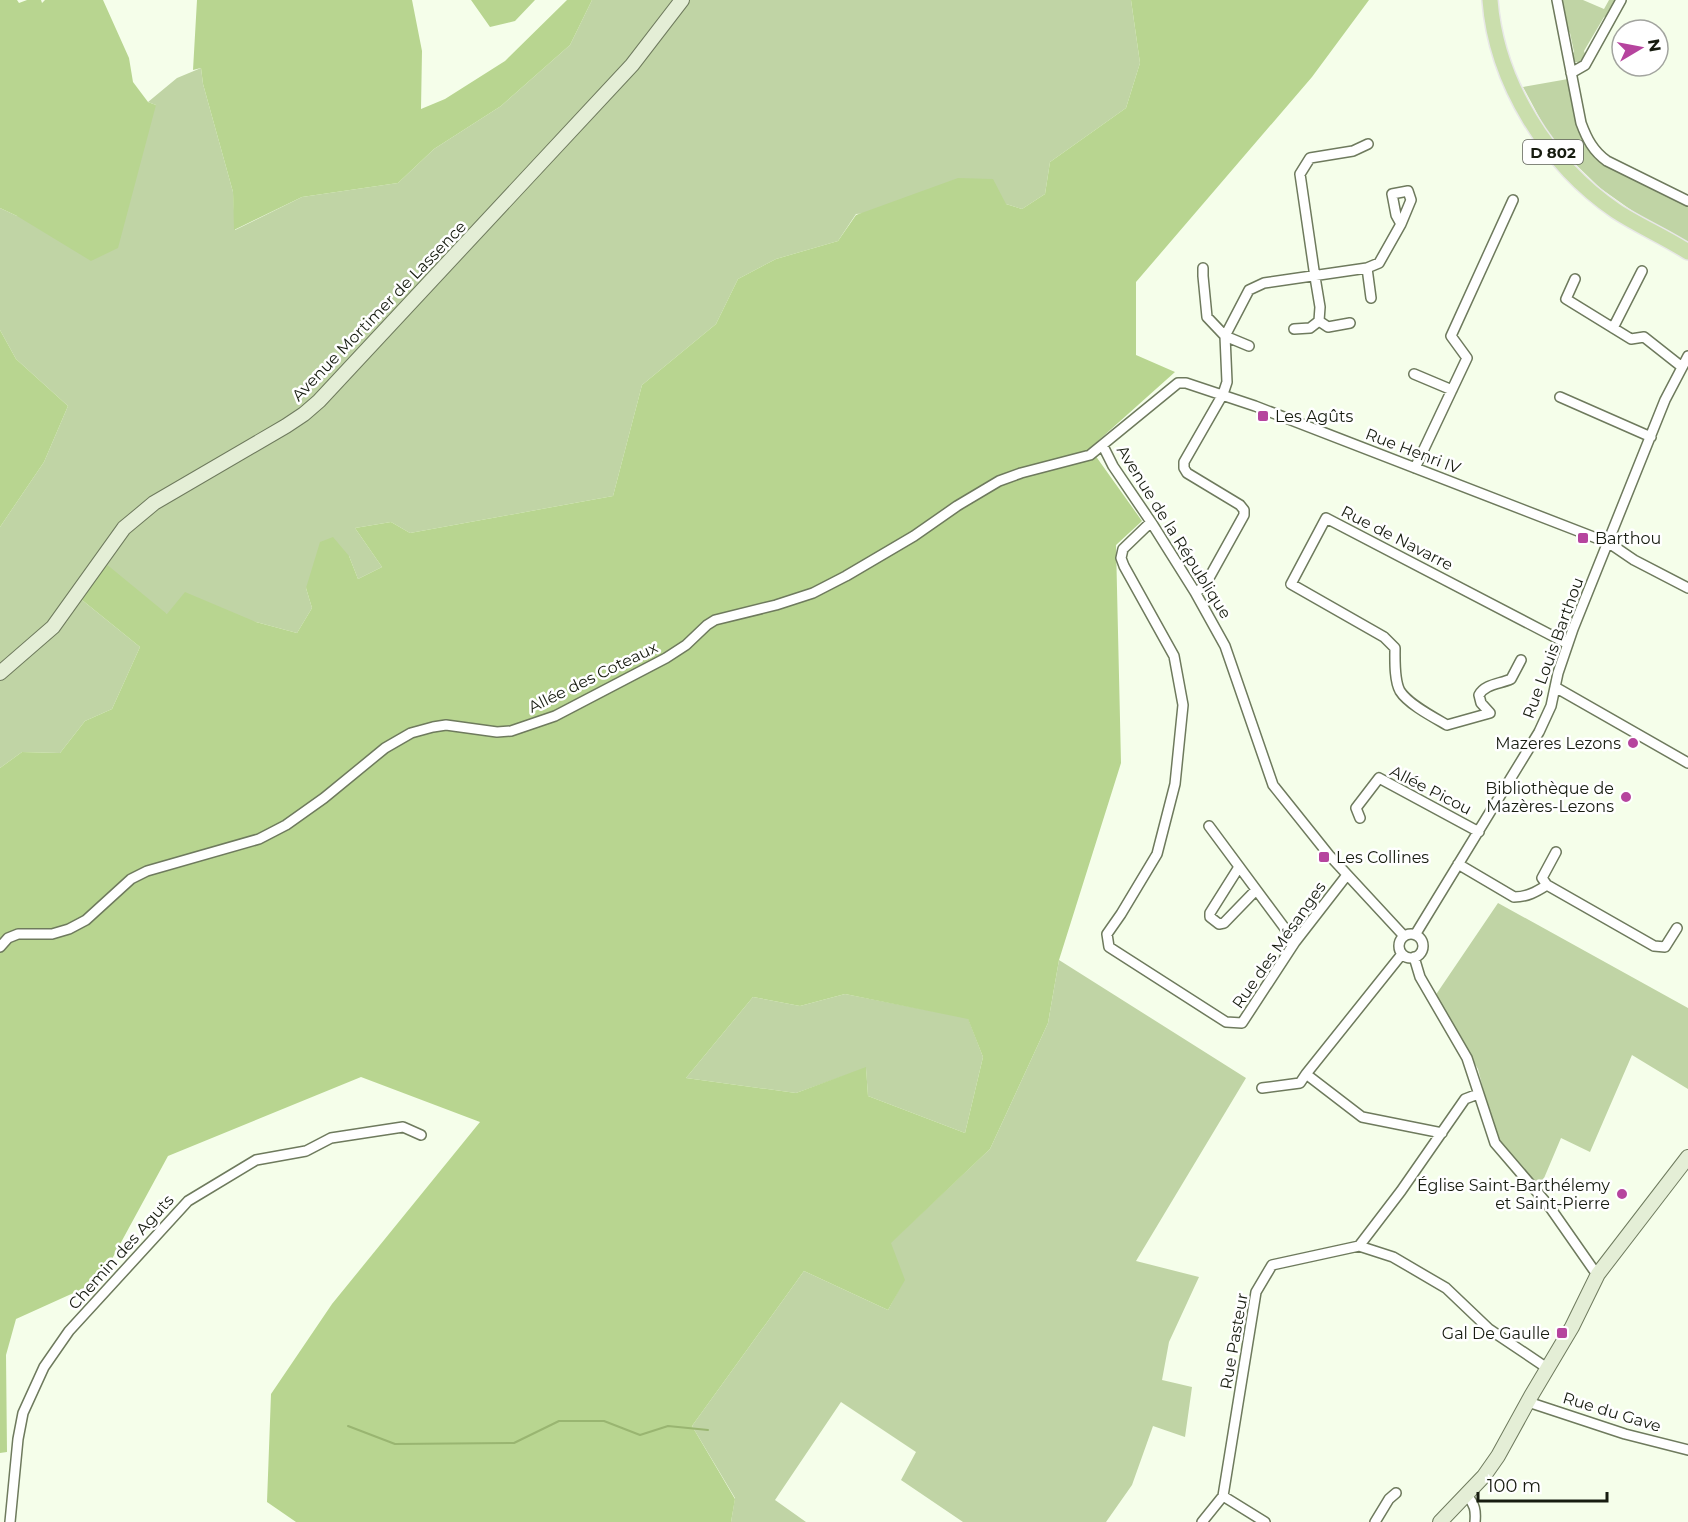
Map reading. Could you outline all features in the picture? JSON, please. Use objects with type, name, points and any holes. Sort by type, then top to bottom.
[{"type":"main road","name":"D 802","points":[[1490,0],[1494,29],[1509,76],[1532,123],[1553,151],[1572,174],[1609,206],[1687,251]]},
{"type":"street","name":"Avenue Mortimer de Lassence","points":[[0,673],[53,627],[124,528],[154,503],[286,426],[319,401],[632,65],[682,0]]},
{"type":"street","points":[[1557,0],[1581,123],[1587,138],[1597,153],[1607,161],[1688,201]]},
{"type":"street","points":[[1571,73],[1585,65],[1621,0]]},
{"type":"street","points":[[1294,329],[1310,328],[1319,321],[1320,307],[1300,174],[1310,158],[1353,151],[1368,144]]},
{"type":"street","points":[[1415,468],[1467,358],[1451,336],[1513,200]]},
{"type":"street","points":[[1195,592],[1204,587],[1244,515],[1244,510],[1240,505],[1187,474],[1184,462],[1223,394],[1227,382],[1226,336],[1249,290],[1264,283],[1367,268],[1379,263],[1401,224]]},
{"type":"street","points":[[1203,268],[1207,317],[1226,336],[1249,346]]},
{"type":"street","points":[[1367,268],[1371,298]]},
{"type":"street","points":[[1613,328],[1642,271]]},
{"type":"street","points":[[1575,279],[1566,299],[1631,339],[1644,337],[1682,367]]},
{"type":"street","points":[[1319,321],[1328,327],[1350,323]]},
{"type":"street","name":"Rue Louis Barthou","points":[[1415,935],[1539,732],[1551,706],[1558,672],[1568,644],[1665,400],[1688,356]]},
{"type":"street","points":[[1414,374],[1452,390]]},
{"type":"street","name":"Rue Henri IV","points":[[1103,446],[1178,383],[1186,383],[1223,394],[1609,543],[1634,560],[1688,588]]},
{"type":"street","points":[[1560,397],[1651,437]]},
{"type":"street","name":"Avenue de la République","points":[[1103,446],[1113,466],[1195,592],[1225,646],[1273,785],[1329,855],[1404,936]]},
{"type":"street","name":"Allée des Coteaux","points":[[0,947],[8,938],[18,934],[52,934],[69,929],[86,920],[131,879],[147,871],[260,839],[286,825],[324,798],[385,748],[411,733],[433,726],[446,725],[497,732],[511,731],[555,716],[666,658],[716,620],[813,593],[914,536],[957,506],[999,481],[1021,473],[1090,456],[1103,446]]},
{"type":"street","name":"Rue de Navarre","points":[[1521,660],[1511,679],[1481,691],[1479,695],[1481,703],[1490,713],[1446,725],[1415,706],[1400,690],[1395,672],[1395,648],[1384,637],[1291,584],[1326,518],[1568,644]]},
{"type":"street","name":"Rue des Mésanges","points":[[1151,522],[1123,549],[1121,558],[1174,656],[1182,705],[1175,784],[1157,854],[1107,934],[1108,947],[1226,1022],[1242,1023],[1295,942],[1347,875]]},
{"type":"street","points":[[1556,687],[1688,763]]},
{"type":"street","name":"Allée Picou","points":[[1360,818],[1356,808],[1379,778],[1479,832]]},
{"type":"street","points":[[1209,826],[1295,942]]},
{"type":"street","points":[[1556,852],[1542,878],[1547,885],[1654,946],[1665,947],[1677,928]]},
{"type":"street","points":[[1458,864],[1514,897],[1523,897],[1547,885]]},
{"type":"street","points":[[1239,867],[1210,913],[1210,917],[1219,924],[1224,923],[1256,890]]},
{"type":"street","points":[[1407,934],[1415,935],[1421,939],[1420,953],[1414,957],[1408,957],[1402,954],[1399,943],[1407,934]]},
{"type":"street","points":[[1262,1088],[1300,1083],[1402,954]]},
{"type":"street","points":[[1414,957],[1420,977],[1467,1058],[1495,1143],[1549,1206],[1598,1274]]},
{"type":"street","points":[[1306,1074],[1362,1117],[1442,1133]]},
{"type":"street","points":[[1478,1094],[1465,1099],[1359,1246],[1393,1257],[1446,1288],[1489,1329],[1547,1368]]},
{"type":"street","name":"Chemin des Aguts","points":[[10,1522],[18,1439],[23,1413],[44,1368],[69,1331],[188,1201],[256,1160],[306,1150],[331,1138],[403,1127],[421,1135]]},
{"type":"street","points":[[1440,1522],[1467,1496],[1498,1456],[1572,1327],[1598,1274],[1688,1157]]},
{"type":"street","name":"Rue Pasteur","points":[[1202,1522],[1222,1496],[1256,1292],[1272,1265],[1359,1246]]},
{"type":"street","name":"Rue du Gave","points":[[1528,1402],[1625,1434],[1688,1450]]},
{"type":"street","points":[[1375,1522],[1389,1499],[1396,1493]]},
{"type":"street","points":[[1222,1496],[1265,1522]]},
{"type":"street","points":[[1467,1496],[1472,1500],[1476,1510],[1475,1522]]},
{"type":"green space","points":[[0,0],[17,0],[19,3],[27,0],[41,0],[42,3],[45,0],[103,0],[129,58],[133,82],[148,102],[156,105],[118,248],[91,261],[0,208]]},
{"type":"green space","points":[[197,0],[412,0],[422,51],[421,109],[445,99],[505,61],[567,0],[592,0],[570,45],[501,106],[434,149],[398,183],[302,197],[234,230],[233,192],[203,84],[201,68],[193,70]]},
{"type":"green space","points":[[471,0],[535,0],[515,21],[490,27]]},
{"type":"green space","points":[[592,0],[1131,0],[1140,63],[1126,108],[1050,162],[1045,194],[1022,209],[1006,204],[856,214],[838,241],[776,259],[738,279],[716,324],[642,385],[613,496],[410,533],[391,522],[355,528],[382,567],[358,579],[349,556],[306,588],[312,608],[297,633],[256,622],[167,614],[82,600],[140,647],[112,709],[85,721],[60,753],[22,752],[0,768],[0,527],[44,462],[68,406],[16,359],[0,330],[0,208],[17,216],[156,105],[148,102],[177,78],[201,68],[203,84],[233,192],[235,230],[302,197],[398,183],[434,149],[501,106],[570,45]]},
{"type":"green space","points":[[1131,0],[1369,0],[1312,77],[1136,282],[1136,355],[1175,372],[1090,448],[1142,521],[1116,545],[1121,763],[1059,960],[1048,1023],[990,1149],[891,1243],[905,1280],[888,1310],[804,1271],[692,1426],[735,1499],[731,1522],[296,1522],[267,1502],[271,1394],[332,1304],[480,1122],[361,1077],[168,1156],[100,1281],[16,1319],[6,1355],[7,1452],[0,1453],[0,768],[22,752],[60,753],[85,721],[112,709],[140,647],[82,600],[105,563],[167,614],[185,592],[256,622],[297,633],[312,608],[306,588],[320,542],[333,537],[349,556],[358,579],[382,567],[355,528],[391,522],[410,533],[613,496],[642,385],[716,324],[738,279],[776,259],[838,241],[856,215],[958,178],[993,179],[1006,204],[1022,209],[1045,194],[1050,162],[1126,108],[1140,63]],"holes":[[[845,994],[968,1019],[983,1057],[965,1133],[868,1096],[866,1067],[796,1093],[686,1078],[753,997],[800,1006]]]},
{"type":"green space","points":[[1561,0],[1583,0],[1604,9],[1609,0],[1616,0],[1584,51],[1585,54],[1580,62],[1575,62],[1571,55],[1574,52]]},
{"type":"green space","points":[[1568,79],[1578,124],[1591,152],[1688,205],[1688,242],[1648,222],[1600,188],[1565,154],[1546,130],[1523,87]]},
{"type":"green space","points":[[0,330],[16,359],[68,406],[44,462],[0,527]]},
{"type":"green space","points":[[1498,903],[1688,1008],[1688,1089],[1632,1055],[1590,1152],[1561,1138],[1539,1190],[1497,1143],[1478,1069],[1435,996]]},
{"type":"green space","points":[[1059,960],[1246,1078],[1136,1261],[1199,1277],[1169,1342],[1162,1380],[1192,1387],[1185,1437],[1153,1426],[1132,1485],[1106,1522],[963,1522],[901,1480],[916,1452],[841,1402],[775,1500],[806,1522],[731,1522],[735,1498],[692,1426],[804,1271],[888,1310],[904,1280],[890,1243],[990,1149],[1048,1023]]},
{"type":"green space","points":[[845,994],[968,1018],[983,1057],[965,1133],[868,1096],[866,1068],[796,1093],[686,1078],[753,997],[800,1006]]},
{"type":"waterway","points":[[348,1426],[395,1444],[514,1443],[559,1421],[604,1421],[640,1435],[668,1426],[708,1430]]},
{"type":"place","name":"Les Agûts","points":[[1263,416]]},
{"type":"place","name":"Barthou","points":[[1583,538]]},
{"type":"place","name":"Mazeres Lezons","points":[[1633,743]]},
{"type":"place","name":"Bibliothèque de Mazères-Lezons","points":[[1626,797]]},
{"type":"place","name":"Les Collines","points":[[1324,857]]},
{"type":"place","name":"Église Saint-Barthélemy et Saint-Pierre","points":[[1622,1194]]},
{"type":"place","name":"Gal De Gaulle","points":[[1562,1333]]}]
